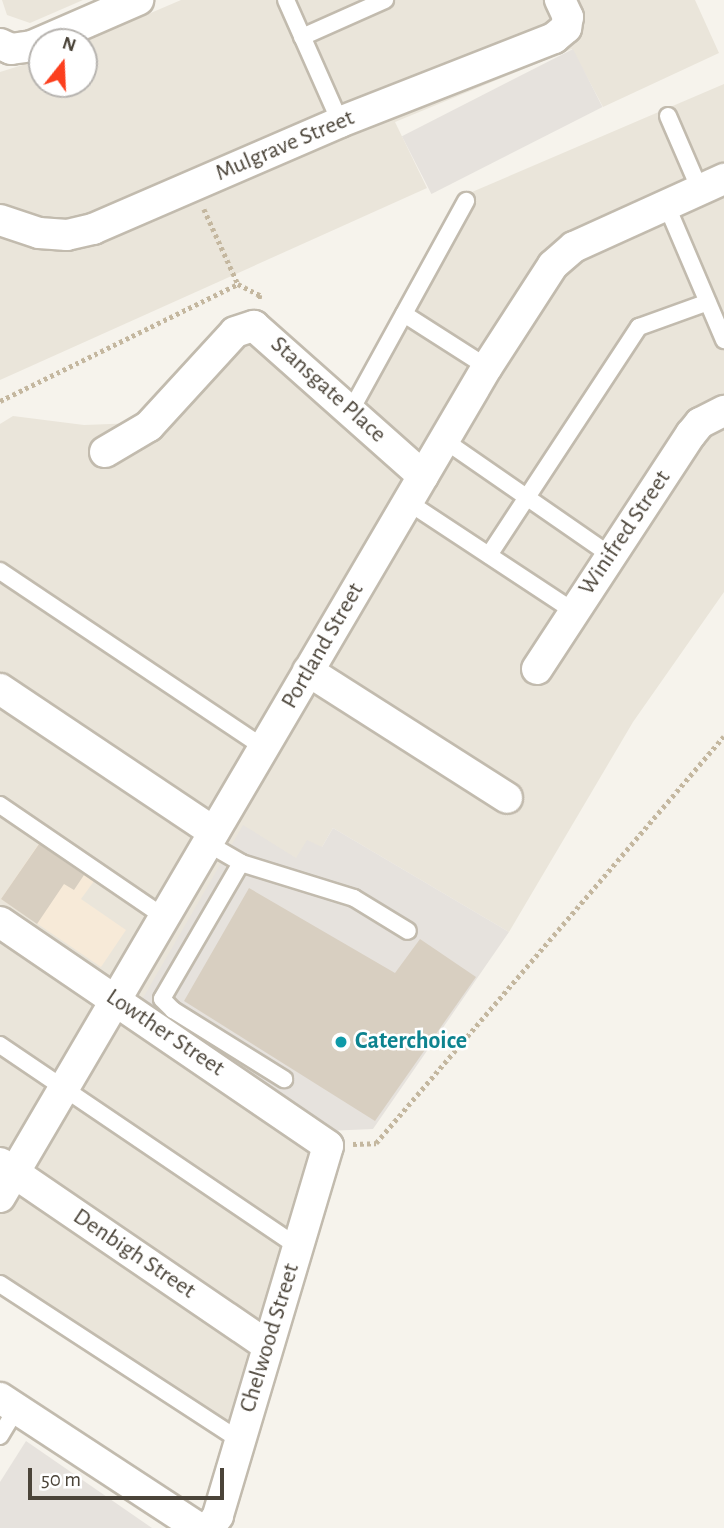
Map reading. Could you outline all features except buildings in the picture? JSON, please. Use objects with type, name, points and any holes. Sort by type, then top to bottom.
[{"type":"street","points":[[0,44],[10,49],[32,46],[138,0]]},
{"type":"street","name":"Mulgrave Street","points":[[0,220],[12,227],[66,235],[93,229],[340,122],[554,38],[563,14]]},
{"type":"street","name":"Portland Street","points":[[5,1177],[115,999],[487,367],[562,254],[712,184]]},
{"type":"street","name":"Stansgate Place","points":[[105,452],[149,426],[235,332],[254,326],[423,476]]},
{"type":"street","name":"Winifred Street","points":[[537,668],[691,434],[700,423],[724,411]]},
{"type":"street","points":[[309,671],[507,798]]},
{"type":"street","points":[[0,690],[210,838]]},
{"type":"street","name":"Lowther Street","points":[[0,922],[328,1146]]},
{"type":"street","name":"Chelwood Street","points":[[209,1528],[218,1516],[328,1146]]},
{"type":"street","name":"Denbigh Street","points":[[5,1177],[267,1345]]},
{"type":"street","points":[[8,1404],[199,1528]]},
{"type":"lane","points":[[286,0],[340,122]]},
{"type":"lane","points":[[302,37],[385,0]]},
{"type":"lane","points":[[667,116],[712,184]]},
{"type":"lane","points":[[350,412],[466,201]]},
{"type":"lane","points":[[666,204],[724,340]]},
{"type":"lane","points":[[489,555],[639,327],[708,302]]},
{"type":"lane","points":[[404,314],[487,367]]},
{"type":"lane","points":[[444,440],[610,555]]},
{"type":"lane","points":[[408,502],[573,611]]},
{"type":"lane","points":[[0,571],[264,748]]},
{"type":"lane","points":[[0,805],[163,916]]},
{"type":"lane","points":[[210,838],[241,863],[354,898],[408,931]]},
{"type":"lane","points":[[241,863],[162,999],[173,1010],[284,1079]]},
{"type":"lane","points":[[0,1045],[298,1247]]},
{"type":"lane","points":[[0,1284],[239,1440]]},
{"type":"lane","points":[[0,1436],[8,1404]]},
{"type":"path","points":[[193,185],[237,284],[260,295],[254,326]]},
{"type":"path","points":[[0,401],[237,284]]},
{"type":"path","points":[[328,1146],[376,1143],[724,736]]},
{"type":"shaded area","points":[[2,0],[83,0],[30,23],[7,15]]},
{"type":"shaded area","points":[[181,0],[695,0],[719,53],[603,107],[572,49],[395,122],[427,188],[0,380],[0,72],[28,63],[28,98],[98,98],[98,36]]},
{"type":"shaded area","points":[[573,49],[603,107],[431,194],[402,136]]},
{"type":"shaded area","points":[[724,84],[724,592],[633,722],[509,932],[333,828],[322,847],[326,1131],[228,1443],[0,1292],[0,424],[13,416],[84,425],[163,422],[246,332],[338,420],[465,195]]},
{"type":"shaded area","points":[[243,825],[296,858],[307,840],[322,847],[333,828],[509,932],[373,1129],[326,1131],[140,1003]]},
{"type":"shaded area","points":[[42,839],[97,877],[81,899],[126,930],[101,967],[1,899]]},
{"type":"shaded area","points":[[26,1441],[152,1528],[0,1528],[0,1482]]},
{"type":"place","name":"Caterchoice","points":[[341,1042]]}]
